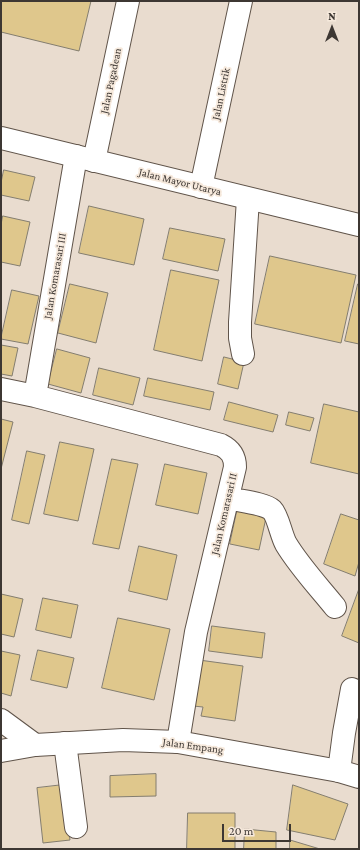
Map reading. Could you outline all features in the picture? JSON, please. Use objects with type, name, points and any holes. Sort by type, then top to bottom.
[{"type":"street","name":"Jalan Pagadean","points":[[85,159],[128,1]]},
{"type":"street","name":"Jalan Listrik","points":[[201,187],[241,1]]},
{"type":"street","name":"Jalan Mayor Utarya","points":[[1,138],[359,225]]},
{"type":"street","name":"Jalan Komarasari III","points":[[35,396],[85,159]]},
{"type":"street","points":[[243,354],[240,338],[240,322],[248,198]]},
{"type":"street","name":"Jalan Komarasari II","points":[[1,389],[35,396],[221,445],[232,454],[235,459],[235,467],[196,632],[178,742]]},
{"type":"street","points":[[228,498],[271,509],[275,514],[285,542],[296,560],[335,607]]},
{"type":"street","points":[[349,774],[344,733],[352,689]]},
{"type":"street","points":[[1,720],[36,745]]},
{"type":"street","name":"Jalan Empang","points":[[1,751],[36,745],[122,740],[178,742],[349,774]]},
{"type":"street","points":[[65,743],[76,828]]},
{"type":"building","points":[[1,1],[91,1],[79,51],[1,32]]},
{"type":"building","points":[[4,170],[35,177],[29,201],[1,195],[1,183]]},
{"type":"building","points":[[89,206],[144,219],[134,265],[79,253]]},
{"type":"building","points":[[3,216],[30,222],[20,266],[1,262],[1,225]]},
{"type":"building","points":[[170,228],[225,239],[218,271],[163,259]]},
{"type":"building","points":[[270,256],[356,275],[341,343],[255,324]]},
{"type":"building","points":[[171,270],[219,280],[202,361],[154,350]]},
{"type":"building","points":[[70,284],[108,293],[96,343],[58,333]]},
{"type":"building","points":[[359,284],[359,344],[345,341]]},
{"type":"building","points":[[12,290],[39,296],[28,344],[1,339]]},
{"type":"building","points":[[1,345],[18,348],[12,376],[1,374]]},
{"type":"building","points":[[57,349],[90,358],[81,393],[48,384]]},
{"type":"building","points":[[224,357],[244,362],[238,389],[218,384]]},
{"type":"building","points":[[99,368],[140,378],[133,405],[93,395]]},
{"type":"building","points":[[148,378],[214,392],[210,410],[144,396]]},
{"type":"building","points":[[229,402],[278,415],[273,432],[224,420]]},
{"type":"building","points":[[324,404],[359,412],[359,474],[311,463]]},
{"type":"building","points":[[289,412],[314,418],[310,431],[286,425]]},
{"type":"building","points":[[1,419],[13,422],[1,469]]},
{"type":"building","points":[[60,442],[94,449],[78,521],[44,514]]},
{"type":"building","points":[[27,451],[45,455],[29,524],[12,520]]},
{"type":"building","points":[[112,459],[138,464],[119,549],[93,544]]},
{"type":"building","points":[[165,464],[207,473],[198,514],[156,505]]},
{"type":"building","points":[[238,507],[267,513],[259,550],[230,544]]},
{"type":"building","points":[[341,514],[359,520],[359,562],[355,576],[324,564]]},
{"type":"building","points":[[139,546],[177,555],[167,600],[129,591]]},
{"type":"building","points":[[359,589],[359,643],[342,636]]},
{"type":"building","points":[[1,594],[23,599],[14,637],[1,634]]},
{"type":"building","points":[[43,598],[78,605],[71,638],[36,630]]},
{"type":"building","points":[[118,618],[170,629],[154,700],[102,688]]},
{"type":"building","points":[[212,626],[265,633],[262,658],[209,651]]},
{"type":"building","points":[[38,650],[74,658],[67,688],[31,680]]},
{"type":"building","points":[[1,651],[20,655],[11,696],[1,693]]},
{"type":"building","points":[[199,660],[243,666],[235,721],[201,716],[203,707],[193,706]]},
{"type":"building","points":[[156,774],[156,796],[110,797],[110,776]]},
{"type":"building","points":[[63,785],[70,840],[43,843],[37,788]]},
{"type":"building","points":[[293,785],[348,804],[335,840],[287,830]]},
{"type":"building","points":[[188,813],[235,813],[235,849],[187,849]]},
{"type":"building","points":[[245,829],[276,832],[276,849],[244,849]]},
{"type":"building","points":[[290,840],[320,849],[290,849]]}]
